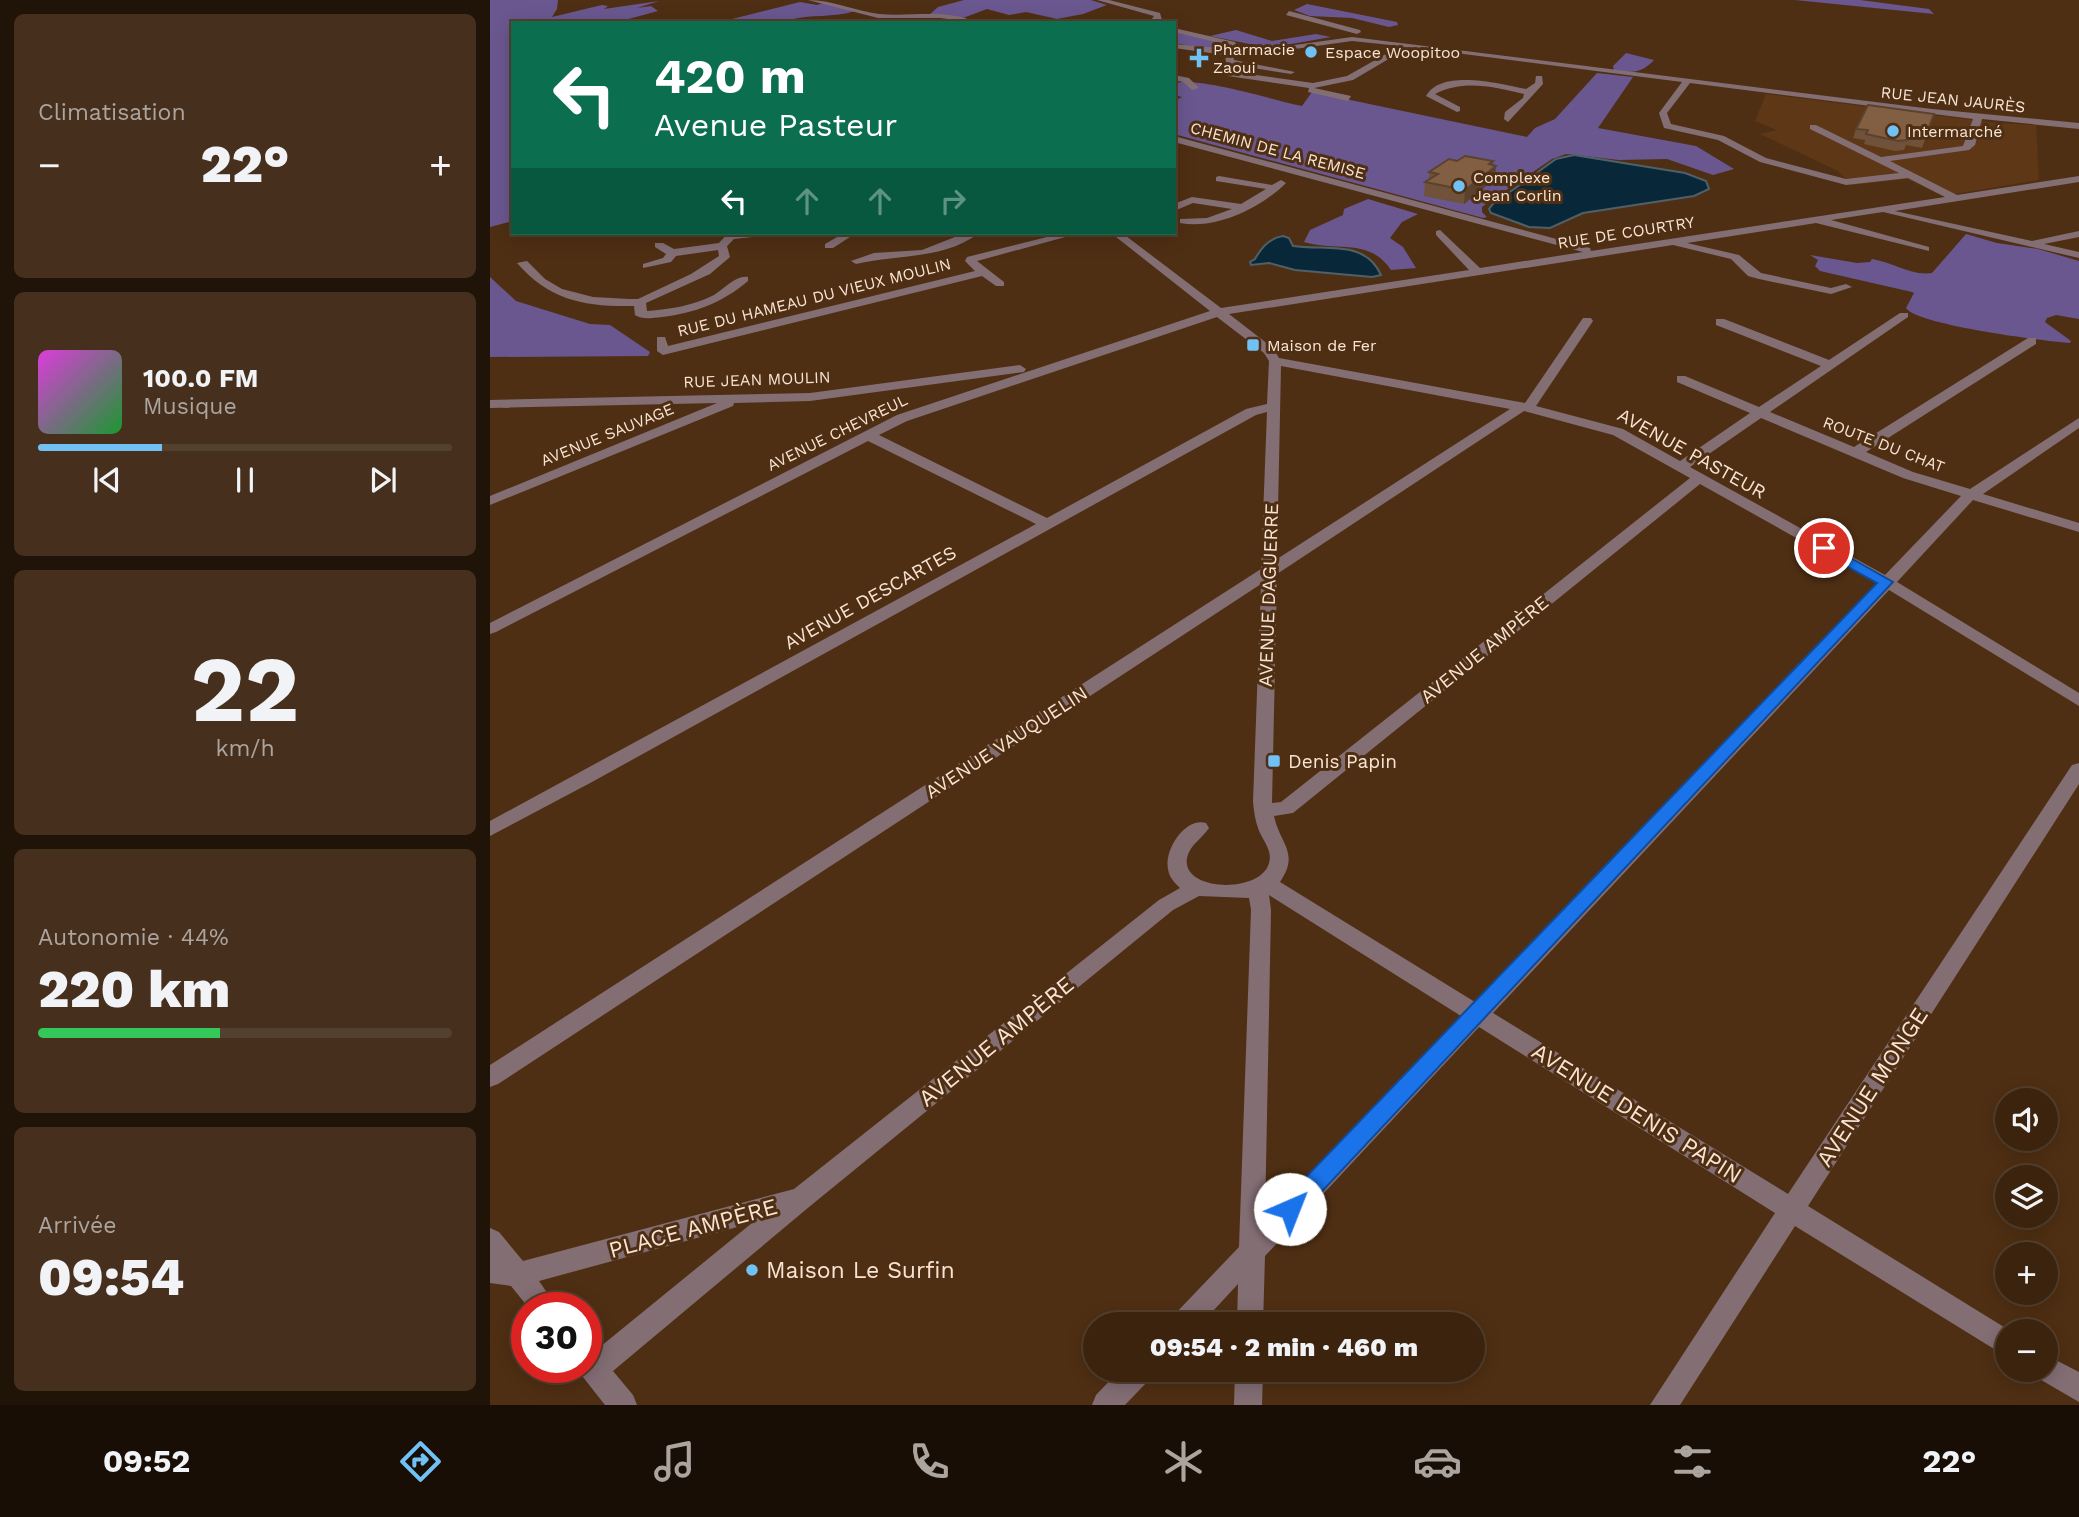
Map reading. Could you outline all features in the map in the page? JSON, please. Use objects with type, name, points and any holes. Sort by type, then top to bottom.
[{"type":"street","points":[[812,0],[877,20],[940,16],[964,21]]},
{"type":"street","points":[[1101,0],[1157,15],[1156,21]]},
{"type":"street","points":[[1290,13],[1366,34],[1347,39]]},
{"type":"street","points":[[1176,30],[1263,52]]},
{"type":"street","name":"RUE JEAN JAURÈS","points":[[1176,46],[1230,58],[1347,39],[1978,118],[2038,123]]},
{"type":"street","points":[[1298,86],[1313,86],[1350,78],[1408,45]]},
{"type":"street","points":[[1475,54],[1472,58],[1480,82]]},
{"type":"street","points":[[1292,72],[1230,58],[1231,74],[1239,77],[1298,86],[1348,98]]},
{"type":"street","points":[[1176,78],[1186,80],[1195,88]]},
{"type":"street","points":[[1508,119],[1509,112],[1527,99],[1528,92],[1539,84],[1539,78]]},
{"type":"street","points":[[1457,109],[1433,99],[1430,96],[1432,92],[1445,86],[1480,82],[1528,92]]},
{"type":"street","points":[[1687,82],[1663,113],[1667,126],[1721,138],[1763,160],[1846,182],[1910,175]]},
{"type":"street","points":[[1880,160],[1966,148],[1970,145],[1978,118]]},
{"type":"street","points":[[1813,127],[1954,197]]},
{"type":"street","name":"CHEMIN DE LA REMISE","points":[[1176,140],[1592,253]]},
{"type":"street","points":[[1184,221],[1214,221],[1278,185],[1219,179]]},
{"type":"street","name":"RUE DE COURTRY","points":[[1219,312],[2079,179]]},
{"type":"street","points":[[1176,207],[1192,200],[1240,207]]},
{"type":"street","points":[[1878,209],[2079,255]]},
{"type":"street","points":[[1814,219],[1925,249]]},
{"type":"street","points":[[1440,233],[1476,271]]},
{"type":"street","points":[[2031,244],[2079,234]]},
{"type":"street","points":[[659,245],[673,253],[722,246],[732,235]]},
{"type":"street","points":[[829,246],[848,235]]},
{"type":"street","points":[[856,261],[924,253],[969,235]]},
{"type":"street","name":"RUE DU HAMEAU DU VIEUX MOULIN","points":[[984,272],[970,261],[971,259],[1067,235]]},
{"type":"street","points":[[1121,235],[1269,351],[1275,361]]},
{"type":"street","points":[[1666,242],[1727,254],[1759,276],[1831,291],[1846,287]]},
{"type":"street","points":[[641,308],[720,262],[725,257],[722,246]]},
{"type":"street","points":[[647,266],[667,260],[673,253]]},
{"type":"street","points":[[523,263],[547,286],[568,294],[667,313],[717,300],[744,279]]},
{"type":"street","points":[[984,272],[1000,284]]},
{"type":"street","name":"RUE DU HAMEAU DU VIEUX MOULIN","points":[[661,340],[663,351],[872,297],[913,291],[984,272]]},
{"type":"street","name":"AVENUE CHEVREUL","points":[[490,629],[914,413],[1022,372],[1065,363],[1219,312]]},
{"type":"street","points":[[1680,467],[1904,315]]},
{"type":"street","name":"AVENUE VAUQUELIN","points":[[490,1077],[1525,407],[1587,321]]},
{"type":"street","points":[[1720,322],[1831,365]]},
{"type":"street","points":[[1855,453],[2032,341]]},
{"type":"street","name":"AVENUE DAGUERRE","points":[[1266,820],[1263,772],[1275,361]]},
{"type":"street","name":"AVENUE PASTEUR","points":[[1275,361],[1525,407],[1605,427],[1886,582],[2079,701]]},
{"type":"street","name":"RUE JEAN MOULIN","points":[[490,404],[810,397],[1022,372]]},
{"type":"street","name":"ROUTE DU CHAT","points":[[1681,379],[1908,475],[2079,528]]},
{"type":"street","name":"AVENUE SAUVAGE","points":[[490,501],[738,399]]},
{"type":"street","name":"AVENUE DESCARTES","points":[[490,829],[728,702],[1046,523],[1251,412],[1272,407]]},
{"type":"street","points":[[1194,1312],[1970,495],[2079,422]]},
{"type":"street","points":[[868,435],[1046,523]]},
{"type":"street","name":"AVENUE AMPÈRE","points":[[1266,820],[1286,808],[1699,478]]},
{"type":"street","name":"AVENUE MONGE","points":[[1664,1405],[2079,769]]},
{"type":"street","points":[[1199,828],[1180,846],[1177,857],[1179,869],[1196,888],[1226,893],[1262,885],[1279,867],[1281,856],[1278,845],[1266,820]]},
{"type":"street","points":[[1251,1312],[1262,885]]},
{"type":"street","name":"AVENUE DENIS PAPIN","points":[[1262,885],[1478,1013],[1995,1336]]},
{"type":"street","name":"AVENUE AMPÈRE","points":[[800,1199],[1166,905],[1196,888]]},
{"type":"street","name":"PLACE AMPÈRE","points":[[519,1275],[800,1199]]},
{"type":"street","name":"PLACE AMPÈRE","points":[[602,1356],[800,1199]]},
{"type":"street","points":[[490,1240],[532,1292]]},
{"type":"street","points":[[490,1271],[519,1275]]},
{"type":"street","points":[[2058,1375],[2079,1388]]},
{"type":"street","points":[[602,1380],[623,1405]]},
{"type":"street","points":[[1106,1405],[1128,1382]]},
{"type":"street","points":[[1248,1405],[1249,1382]]},
{"type":"shaded area","points":[[490,0],[558,0],[552,17],[602,5],[608,6],[604,9],[659,1],[637,8],[651,6],[658,11],[621,21],[511,21],[511,222],[490,227]]},
{"type":"shaded area","points":[[964,0],[1091,0],[1107,5],[1083,14],[1057,19],[1026,12],[1009,15],[987,9],[963,18],[929,15],[938,7]]},
{"type":"shaded area","points":[[1795,0],[1860,0],[1929,9],[1934,14]]},
{"type":"shaded area","points":[[800,2],[817,5],[823,3],[855,11],[789,21],[724,21]]},
{"type":"shaded area","points":[[1307,4],[1397,22],[1398,25],[1389,27],[1352,18],[1310,16],[1294,10]]},
{"type":"shaded area","points":[[1236,30],[1272,41],[1316,34],[1331,37],[1269,48],[1210,36]]},
{"type":"shaded area","points":[[1176,32],[1253,51],[1222,51],[1176,43]]},
{"type":"shaded area","points":[[1626,53],[1654,60],[1636,71],[1614,71],[1613,66]]},
{"type":"shaded area","points":[[1597,73],[1633,77],[1598,128],[1696,146],[1734,169],[1713,175],[1667,159],[1619,160],[1566,154],[1552,159],[1482,207],[1482,212],[1487,217],[1483,218],[1176,135],[1176,100],[1182,97],[1176,96],[1176,84],[1216,86],[1302,106],[1312,92],[1527,137],[1535,128],[1555,119]]},
{"type":"shaded area","points":[[1766,94],[1997,123],[2036,125],[2039,180],[1942,196],[1907,179],[1852,185],[1838,171],[1760,134],[1777,130],[1755,121]]},
{"type":"shaded area","points":[[1368,199],[1418,214],[1402,222],[1390,238],[1403,247],[1416,268],[1391,270],[1382,260],[1362,249],[1304,242],[1310,230],[1343,215],[1344,209]]},
{"type":"shaded area","points":[[1966,234],[1997,243],[2038,249],[2079,261],[2079,319],[2056,315],[2047,318],[2045,322],[2071,341],[2070,343],[1982,331],[1915,314],[1906,308],[1914,293],[1820,271],[1815,266],[1818,260],[1810,255],[1857,263],[1870,262],[1872,259],[1909,271],[1932,273]]},
{"type":"shaded area","points":[[490,277],[516,301],[590,324],[610,325],[650,352],[648,356],[490,357]]},
{"type":"water","points":[[1574,155],[1685,173],[1706,181],[1709,189],[1694,196],[1583,213],[1550,228],[1529,227],[1491,213],[1489,209],[1493,204],[1556,159]]},
{"type":"water","points":[[1283,236],[1289,238],[1293,246],[1355,251],[1374,264],[1381,275],[1372,277],[1295,270],[1269,263],[1251,265],[1250,262],[1266,244]]},
{"type":"building","name":"Intermarché","points":[[1868,105],[1934,114],[1925,138],[1909,136],[1907,140],[1898,141],[1866,134],[1868,130],[1856,129]]},
{"type":"building","points":[[1465,156],[1493,161],[1489,164],[1496,166],[1465,190],[1425,182],[1438,174],[1429,172],[1449,159],[1457,161]]},
{"type":"place","name":"Espace Woopitoo","points":[[1311,52]]},
{"type":"place","name":"Pharmacie Zaoui","points":[[1199,58]]},
{"type":"place","name":"Intermarché","points":[[1893,131]]},
{"type":"place","name":"Complexe Jean Corlin","points":[[1459,186]]},
{"type":"place","name":"Maison de Fer","points":[[1253,345]]},
{"type":"place","name":"Denis Papin","points":[[1274,761]]},
{"type":"place","name":"Maison Le Surfin","points":[[752,1270]]},
{"type":"route","points":[[1290,1209],[1886,582],[1824,548]]}]
